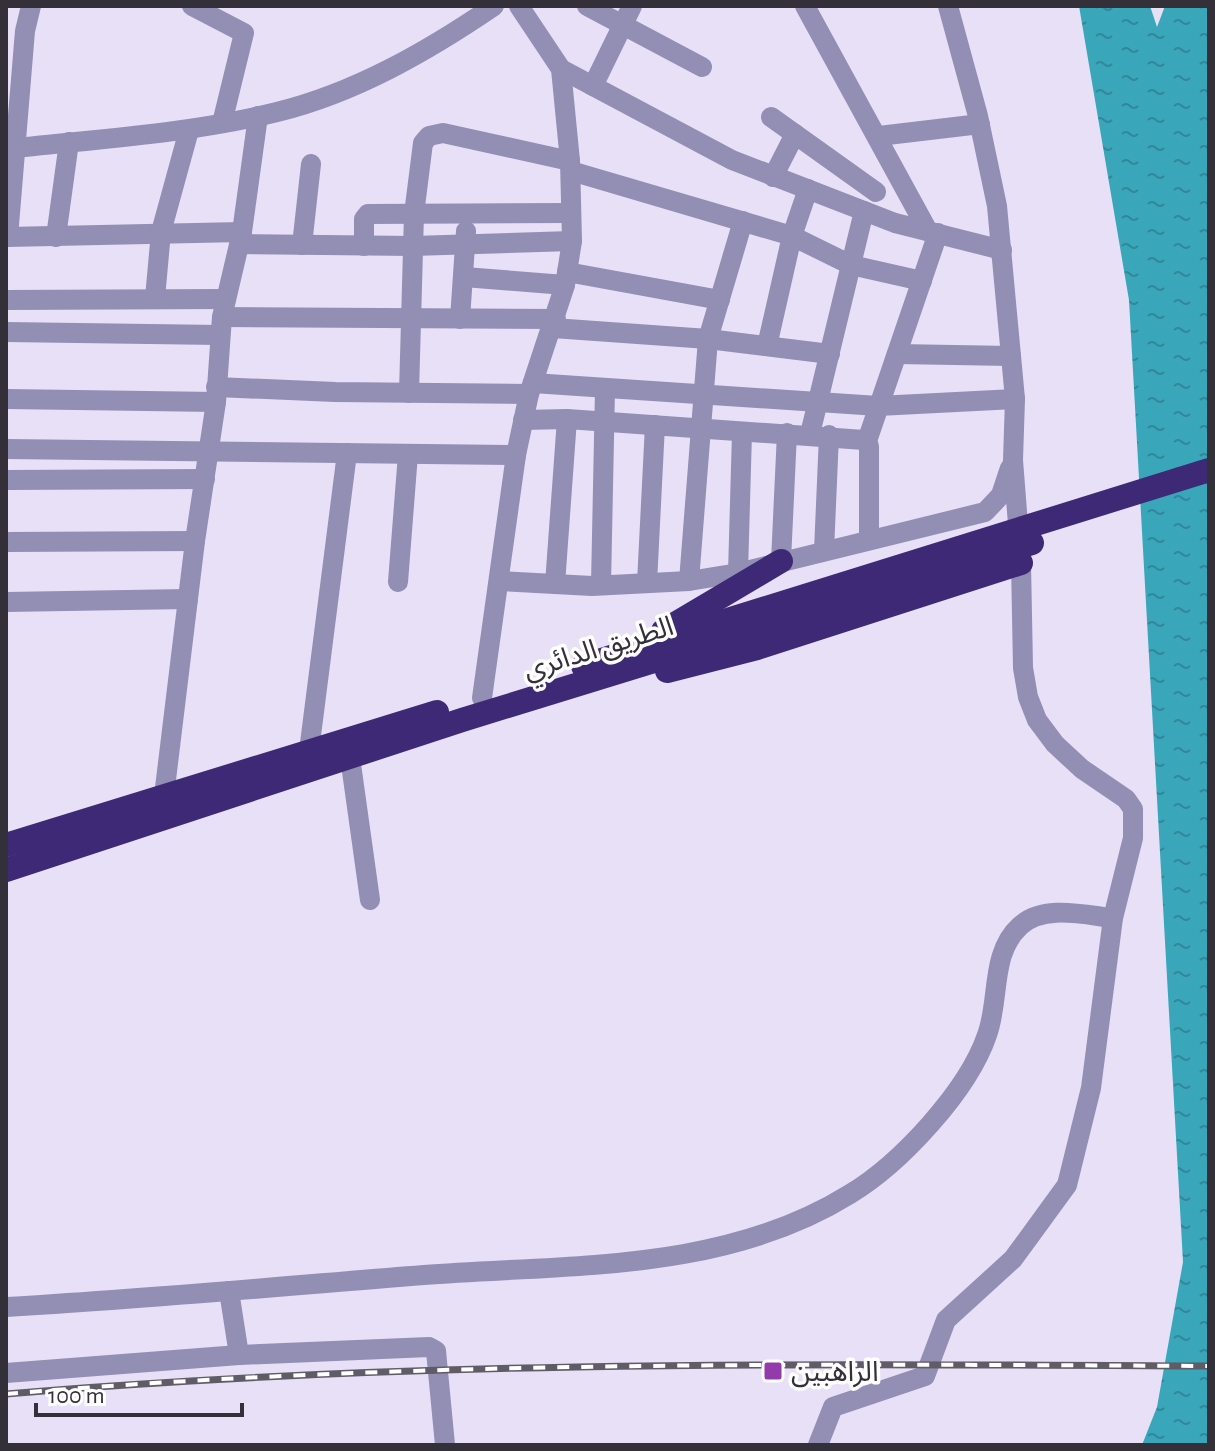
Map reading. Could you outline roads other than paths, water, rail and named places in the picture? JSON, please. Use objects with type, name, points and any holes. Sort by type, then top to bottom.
[{"type":"highway","name":"الطريق الدائري","points":[[704,637],[1209,470]]},
{"type":"highway","name":"الطريق الدائري","points":[[6,870],[350,757],[626,661],[1209,487]]},
{"type":"highway","points":[[626,661],[781,561]]},
{"type":"highway","points":[[626,661],[656,673],[705,663],[1021,563]]},
{"type":"highway","name":"الطريق الدائري","points":[[6,845],[482,698],[626,661]]},
{"type":"street","points":[[31,6],[14,62],[7,237],[161,232],[302,245],[364,246],[572,241]]},
{"type":"street","points":[[192,6],[244,33],[222,123]]},
{"type":"street","points":[[10,149],[189,130],[296,107],[358,84],[433,45],[494,6]]},
{"type":"street","points":[[519,6],[561,69],[732,160],[864,211],[1002,250]]},
{"type":"street","points":[[587,6],[702,67]]},
{"type":"street","points":[[593,86],[632,6]]},
{"type":"street","points":[[805,6],[933,232],[922,281],[867,441],[869,538]]},
{"type":"street","points":[[818,1445],[833,1407],[925,1376],[946,1320],[1013,1259],[1067,1185],[1091,1088],[1113,918],[1133,838],[1133,809],[1126,799],[1082,769],[1055,744],[1037,720],[1028,697],[1023,668],[1021,563],[1013,460],[1015,399],[997,206],[980,124],[948,6]]},
{"type":"street","points":[[482,698],[516,455],[531,389],[555,324],[572,241],[570,166],[561,69]]},
{"type":"street","points":[[164,796],[195,541],[209,453],[223,317],[241,238],[258,116]]},
{"type":"street","points":[[771,117],[876,192]]},
{"type":"street","points":[[879,136],[980,124]]},
{"type":"street","points":[[155,298],[161,232],[189,130]]},
{"type":"street","points":[[409,393],[414,319],[414,214],[423,143],[437,132],[570,166],[792,236],[851,265],[922,281]]},
{"type":"street","points":[[773,177],[795,134]]},
{"type":"street","points":[[56,237],[69,142]]},
{"type":"street","points":[[302,245],[311,164]]},
{"type":"street","points":[[767,346],[792,236],[808,189]]},
{"type":"street","points":[[824,551],[817,401],[864,211]]},
{"type":"street","points":[[364,246],[366,215],[571,213]]},
{"type":"street","points":[[460,319],[466,214]]},
{"type":"street","points":[[689,581],[708,339],[743,221]]},
{"type":"street","points":[[464,277],[566,279],[720,300]]},
{"type":"street","points":[[6,300],[155,298],[223,317]]},
{"type":"street","points":[[6,332],[223,317],[460,319],[555,324],[830,354]]},
{"type":"street","points":[[897,354],[1011,356]]},
{"type":"street","points":[[6,399],[605,389],[878,406],[1015,399]]},
{"type":"street","points":[[601,585],[605,389]]},
{"type":"street","points":[[523,420],[567,419],[742,433],[819,435],[867,441]]},
{"type":"street","points":[[555,584],[567,419]]},
{"type":"street","points":[[647,583],[655,425]]},
{"type":"street","points":[[738,573],[742,433]]},
{"type":"street","points":[[781,561],[787,433]]},
{"type":"street","points":[[6,449],[516,455]]},
{"type":"street","points":[[309,751],[347,453]]},
{"type":"street","points":[[398,582],[408,454]]},
{"type":"street","points":[[500,581],[601,585],[689,581],[738,573],[869,538],[985,512],[1001,495],[1013,460]]},
{"type":"street","points":[[6,480],[205,479]]},
{"type":"street","points":[[6,542],[195,541]]},
{"type":"street","points":[[6,602],[188,599]]},
{"type":"street","points":[[350,757],[370,900]]},
{"type":"street","points":[[6,1307],[644,1260],[696,1252],[790,1225],[867,1184],[891,1164],[944,1104],[982,1048],[989,1032],[1001,957],[1018,927],[1044,914],[1113,918]]},
{"type":"street","points":[[229,1291],[239,1355]]},
{"type":"street","points":[[6,1373],[239,1355],[429,1347],[436,1351],[445,1445]]},
{"type":"water","points":[[1079,6],[1150,6],[1157,27],[1165,6],[1209,6],[1209,1445],[1142,1445],[1157,1407],[1183,1262],[1129,300]]},
{"type":"railway","points":[[6,1394],[306,1375],[607,1366],[1209,1366]]},
{"type":"place","name":"الراهبين","points":[[773,1371]]}]
